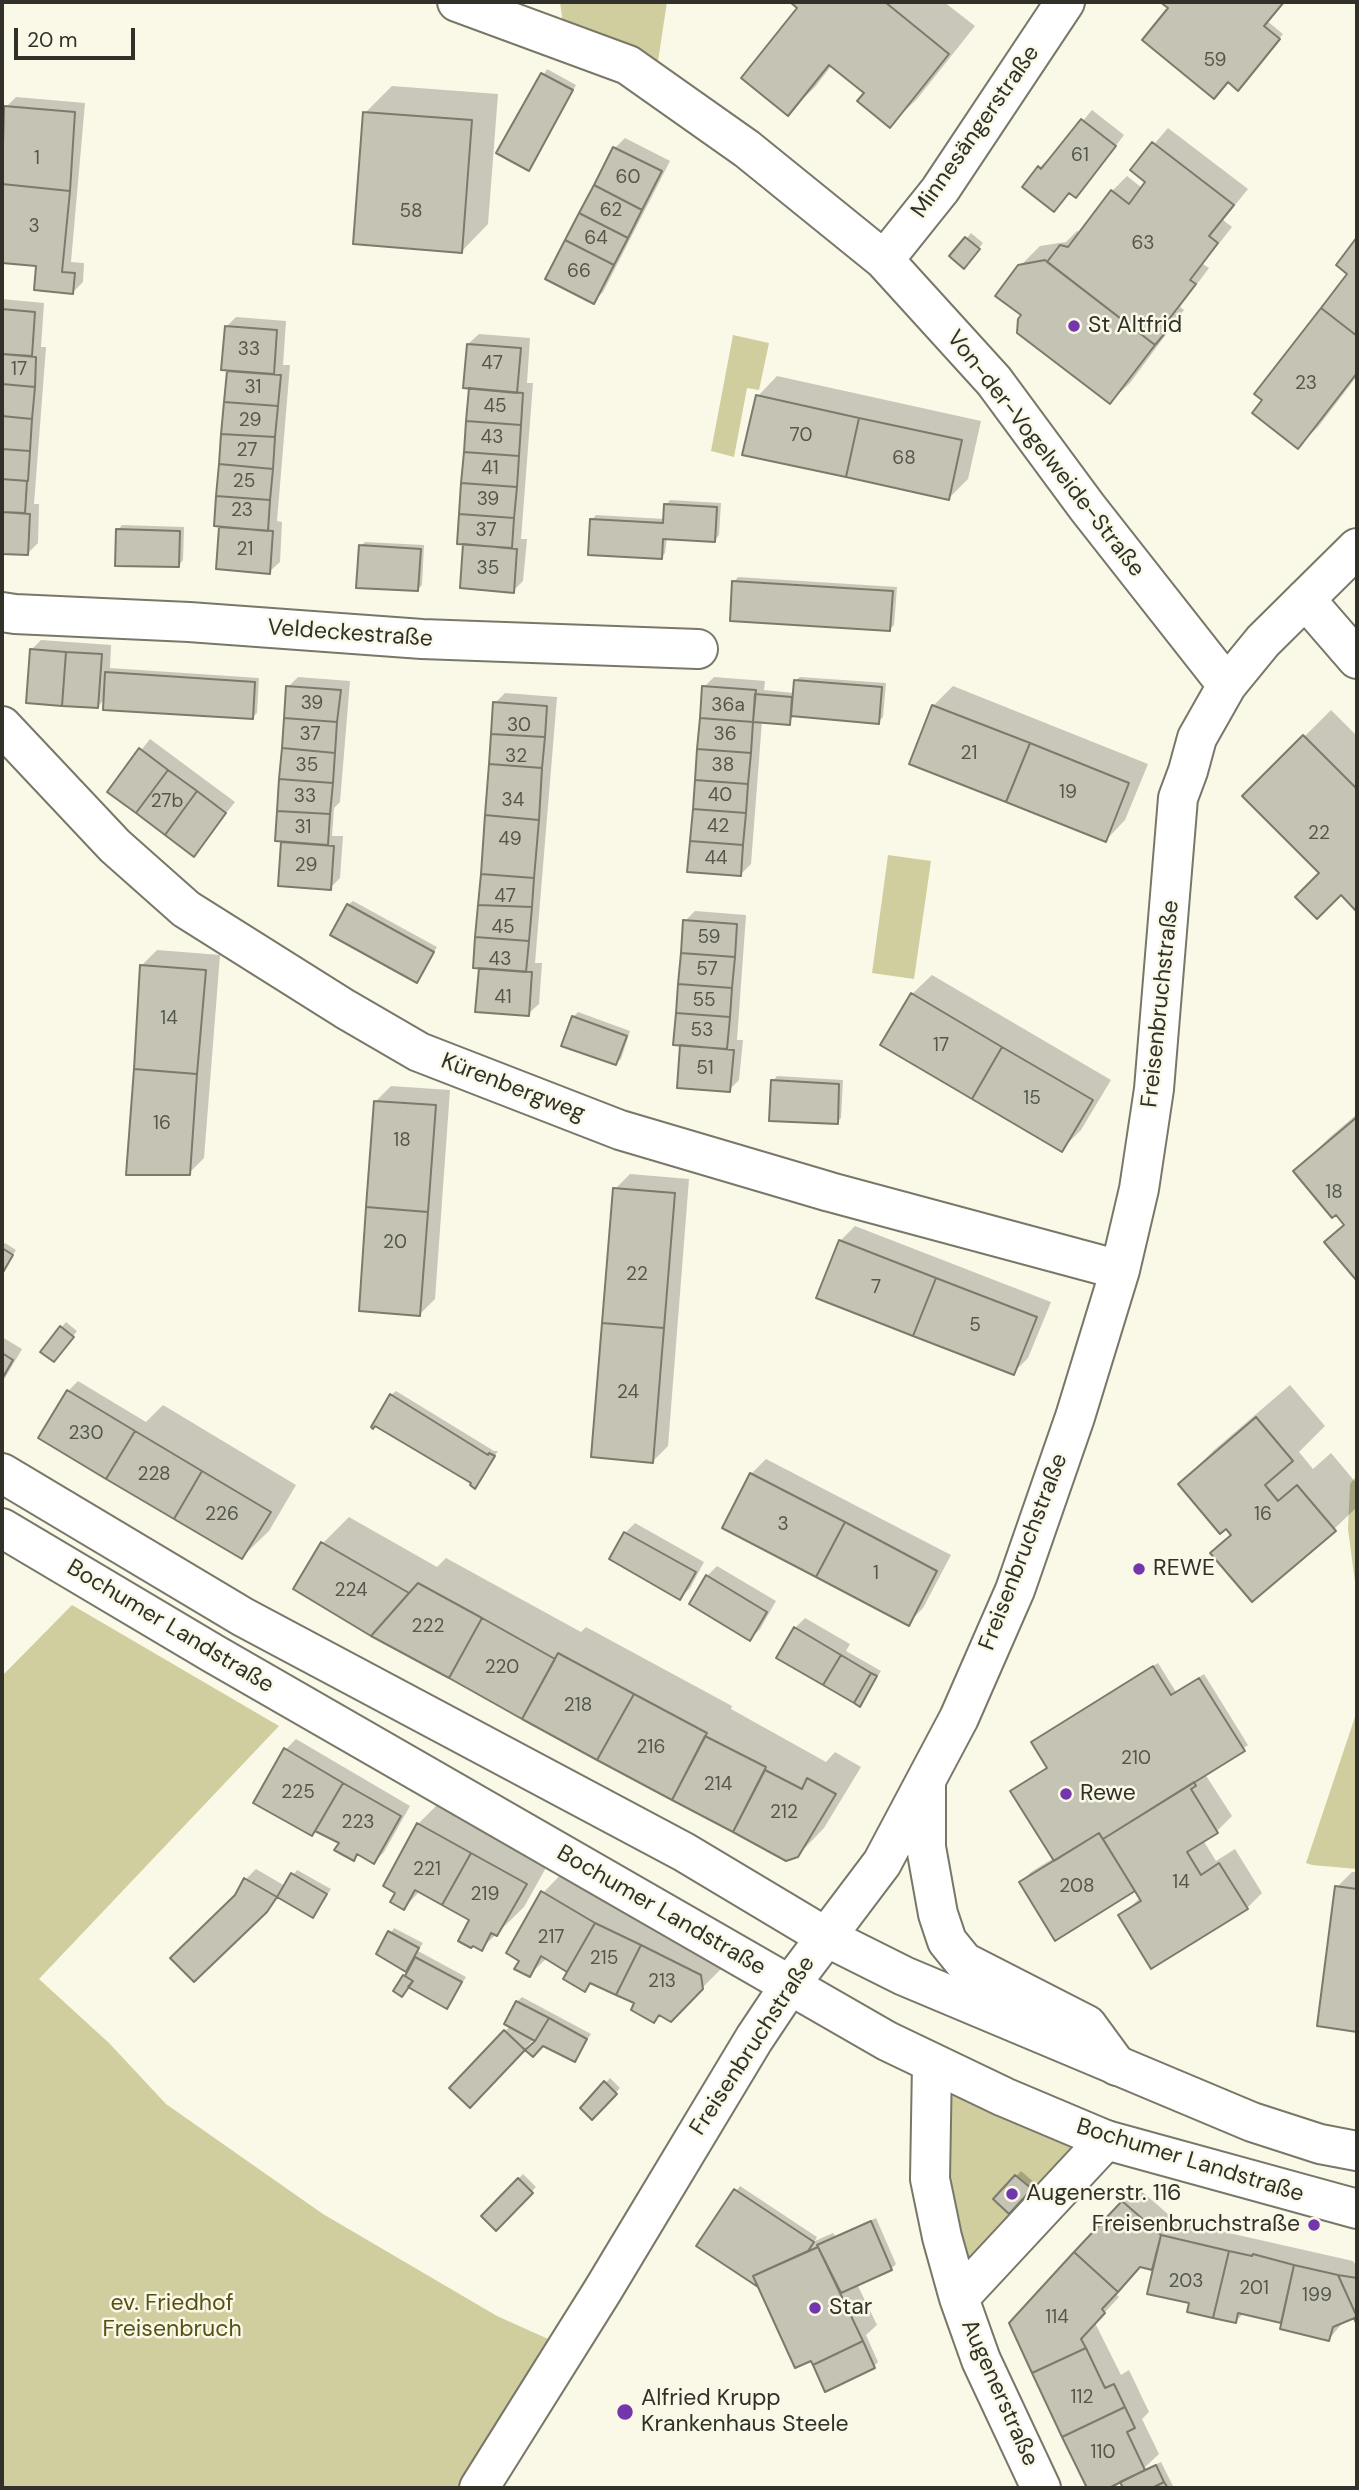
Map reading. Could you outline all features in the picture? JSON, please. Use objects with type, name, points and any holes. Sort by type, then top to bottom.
[{"type":"street","name":"Von-der-Vogelweide-Straße","points":[[457,2],[628,65],[747,149],[884,260],[993,382],[1227,685]]},
{"type":"street","name":"Minnesängerstraße","points":[[884,260],[940,190],[1065,2]]},
{"type":"street","name":"Freisenbruchstraße","points":[[479,2488],[603,2290],[736,2066],[790,1985],[882,1863],[926,1775],[959,1718],[1015,1590],[1075,1417],[1120,1270],[1139,1189],[1154,1089],[1178,798],[1197,738],[1227,685],[1263,640],[1357,548]]},
{"type":"street","points":[[1305,599],[1357,659]]},
{"type":"street","name":"Veldeckestraße","points":[[2,612],[435,640],[698,649]]},
{"type":"street","name":"Kürenbergweg","points":[[2,726],[99,830],[186,909],[419,1052],[620,1130],[830,1192],[1120,1270]]},
{"type":"street","name":"Bochumer Landstraße","points":[[2,1473],[243,1617],[684,1852],[826,1937],[904,1976],[1252,2122],[1320,2144],[1357,2151]]},
{"type":"street","name":"Bochumer Landstraße","points":[[2,1528],[226,1661],[887,2041],[932,2064],[1106,2140],[1357,2209]]},
{"type":"street","points":[[926,1775],[926,1847],[938,1914],[947,1941],[964,1962],[1087,2025],[1117,2066]]},
{"type":"street","name":"Augenerstraße","points":[[932,2064],[930,2179],[942,2237],[959,2298],[981,2360],[1041,2488]]},
{"type":"street","name":"Augenerstraße","points":[[959,2298],[1106,2140]]},
{"type":"green space","points":[[560,2],[667,2],[655,81],[565,40]]},
{"type":"green space","points":[[733,335],[769,343],[759,390],[747,388],[734,457],[711,451]]},
{"type":"green space","points":[[888,855],[931,861],[914,979],[872,973]]},
{"type":"green space","points":[[1357,1475],[1357,1597],[1348,1529],[1350,1484]]},
{"type":"green space","name":"ev. Friedhof Freisenbruch","points":[[72,1605],[279,1726],[39,1979],[109,2043],[166,2104],[323,2214],[497,2316],[566,2347],[476,2488],[2,2488],[2,1676]]},
{"type":"green space","points":[[1357,1711],[1357,1869],[1312,1865],[1306,1863]]},
{"type":"green space","points":[[934,2067],[1103,2140],[959,2294]]},
{"type":"building","points":[[790,2],[885,2],[949,54],[890,128],[857,101],[864,93],[829,65],[788,116],[741,78],[797,8]]},
{"type":"building","points":[[1160,2],[1284,2],[1264,26],[1280,39],[1238,91],[1228,82],[1214,99],[1142,40],[1168,8]]},
{"type":"building","points":[[541,73],[573,90],[529,171],[496,153]]},
{"type":"building","points":[[4,106],[75,112],[70,191],[2,184]]},
{"type":"building","points":[[363,112],[472,120],[462,253],[353,244]]},
{"type":"building","points":[[1081,119],[1116,146],[1076,198],[1069,193],[1054,212],[1022,187],[1038,166],[1041,169]]},
{"type":"building","points":[[1152,142],[1234,205],[1209,236],[1218,243],[1190,280],[1196,284],[1166,323],[1171,326],[1155,345],[1047,262],[1060,245],[1068,247],[1111,190],[1129,204],[1145,182],[1130,170]]},
{"type":"building","points":[[613,147],[662,171],[642,210],[594,185]]},
{"type":"building","points":[[2,184],[70,191],[62,272],[75,273],[73,294],[34,290],[36,266],[2,263]]},
{"type":"building","points":[[594,185],[642,210],[628,238],[579,213]]},
{"type":"building","points":[[579,213],[628,238],[614,265],[565,240]]},
{"type":"building","points":[[965,237],[980,249],[964,269],[949,256]]},
{"type":"building","points":[[1357,237],[1357,336],[1321,308],[1347,274],[1336,265]]},
{"type":"building","points":[[565,240],[614,265],[594,304],[545,279]]},
{"type":"building","name":"St Altfrid","points":[[1045,260],[1155,345],[1110,404],[1017,333],[1021,315],[995,296],[1018,265]]},
{"type":"building","points":[[1321,308],[1357,336],[1357,373],[1298,449],[1252,413],[1262,400],[1254,394]]},
{"type":"building","points":[[2,309],[35,312],[32,356],[2,354]]},
{"type":"building","points":[[225,326],[277,330],[274,374],[221,370]]},
{"type":"building","points":[[467,344],[521,348],[517,393],[463,388]]},
{"type":"building","points":[[2,354],[36,357],[35,387],[2,384]]},
{"type":"building","points":[[227,371],[281,375],[278,406],[224,402]]},
{"type":"building","points":[[2,384],[35,387],[32,419],[2,416]]},
{"type":"building","points":[[469,388],[523,393],[521,425],[466,421]]},
{"type":"building","points":[[756,395],[859,418],[846,477],[742,455]]},
{"type":"building","points":[[224,402],[278,406],[275,437],[221,434]]},
{"type":"building","points":[[2,416],[32,419],[30,451],[2,449]]},
{"type":"building","points":[[859,418],[962,440],[949,500],[846,477]]},
{"type":"building","points":[[466,421],[521,425],[519,456],[464,452]]},
{"type":"building","points":[[221,434],[275,437],[273,469],[219,464]]},
{"type":"building","points":[[2,449],[30,451],[28,481],[2,479]]},
{"type":"building","points":[[464,452],[519,456],[517,487],[461,483]]},
{"type":"building","points":[[219,464],[273,469],[270,500],[216,496]]},
{"type":"building","points":[[2,479],[27,481],[25,513],[2,512]]},
{"type":"building","points":[[461,483],[517,487],[514,518],[459,514]]},
{"type":"building","points":[[216,496],[270,500],[268,531],[214,526]]},
{"type":"building","points":[[664,504],[717,507],[715,542],[663,539],[662,559],[588,555],[590,519],[663,523]]},
{"type":"building","points":[[2,512],[30,514],[28,555],[2,554]]},
{"type":"building","points":[[459,514],[514,518],[512,548],[457,544]]},
{"type":"building","points":[[219,527],[273,531],[270,574],[216,569]]},
{"type":"building","points":[[116,529],[180,531],[179,567],[115,566]]},
{"type":"building","points":[[463,544],[517,549],[514,593],[460,588]]},
{"type":"building","points":[[359,545],[421,549],[418,591],[356,588]]},
{"type":"building","points":[[732,581],[893,591],[890,631],[730,621]]},
{"type":"building","points":[[30,649],[66,652],[62,706],[26,703]]},
{"type":"building","points":[[66,652],[102,654],[98,708],[62,706]]},
{"type":"building","points":[[105,672],[255,682],[253,719],[103,710]]},
{"type":"building","points":[[794,680],[882,687],[879,724],[791,716]]},
{"type":"building","points":[[286,686],[341,690],[337,722],[284,718]]},
{"type":"building","points":[[702,686],[756,690],[753,722],[700,718]]},
{"type":"building","points":[[755,694],[792,697],[790,725],[753,722]]},
{"type":"building","points":[[493,702],[547,706],[545,737],[491,734]]},
{"type":"building","points":[[932,705],[1030,743],[1006,802],[909,764]]},
{"type":"building","points":[[284,718],[337,722],[335,753],[282,748]]},
{"type":"building","points":[[700,718],[753,722],[751,753],[697,749]]},
{"type":"building","points":[[491,734],[545,737],[542,768],[489,764]]},
{"type":"building","points":[[1303,735],[1357,789],[1357,912],[1341,895],[1317,919],[1295,897],[1319,873],[1242,796]]},
{"type":"building","points":[[1030,743],[1129,783],[1106,842],[1006,802]]},
{"type":"building","points":[[139,748],[168,770],[136,813],[107,792]]},
{"type":"building","points":[[282,748],[335,753],[333,783],[279,779]]},
{"type":"building","points":[[697,749],[751,753],[748,784],[695,780]]},
{"type":"building","points":[[489,764],[542,768],[539,820],[485,815]]},
{"type":"building","points":[[168,770],[197,791],[165,835],[136,813]]},
{"type":"building","points":[[279,779],[333,783],[330,814],[277,811]]},
{"type":"building","points":[[695,780],[748,784],[746,813],[693,809]]},
{"type":"building","points":[[197,791],[226,813],[194,857],[165,835]]},
{"type":"building","points":[[693,809],[746,813],[743,845],[690,841]]},
{"type":"building","points":[[277,811],[330,814],[328,845],[275,841]]},
{"type":"building","points":[[485,815],[539,820],[534,878],[481,874]]},
{"type":"building","points":[[690,841],[743,845],[741,876],[687,872]]},
{"type":"building","points":[[281,842],[334,846],[331,890],[278,886]]},
{"type":"building","points":[[481,874],[534,878],[532,907],[478,905]]},
{"type":"building","points":[[347,904],[434,952],[417,983],[330,935]]},
{"type":"building","points":[[478,905],[532,907],[529,941],[475,937]]},
{"type":"building","points":[[683,920],[737,924],[735,957],[681,953]]},
{"type":"building","points":[[475,937],[529,941],[526,972],[473,968]]},
{"type":"building","points":[[681,953],[735,957],[732,988],[678,984]]},
{"type":"building","points":[[140,965],[206,970],[197,1074],[134,1069]]},
{"type":"building","points":[[479,968],[532,972],[529,1016],[475,1012]]},
{"type":"building","points":[[678,984],[732,988],[730,1017],[676,1013]]},
{"type":"building","points":[[911,993],[1002,1047],[972,1099],[880,1045]]},
{"type":"building","points":[[676,1013],[730,1017],[727,1049],[673,1045]]},
{"type":"building","points":[[572,1016],[627,1036],[616,1065],[561,1046]]},
{"type":"building","points":[[680,1045],[734,1050],[730,1092],[677,1088]]},
{"type":"building","points":[[1002,1047],[1093,1100],[1062,1152],[972,1099]]},
{"type":"building","points":[[134,1069],[197,1074],[190,1175],[126,1175]]},
{"type":"building","points":[[771,1080],[839,1084],[838,1124],[769,1121]]},
{"type":"building","points":[[374,1101],[436,1105],[428,1212],[366,1207]]},
{"type":"building","points":[[1357,1117],[1357,1281],[1324,1242],[1344,1225],[1336,1215],[1332,1218],[1293,1171]]},
{"type":"building","points":[[613,1188],[675,1193],[664,1328],[602,1323]]},
{"type":"building","points":[[366,1207],[428,1212],[420,1316],[359,1311]]},
{"type":"building","points":[[839,1240],[936,1278],[913,1336],[816,1298]]},
{"type":"building","points":[[2,1248],[13,1255],[2,1274]]},
{"type":"building","points":[[936,1278],[1037,1317],[1014,1375],[913,1336]]},
{"type":"building","points":[[602,1323],[664,1328],[653,1463],[591,1457]]},
{"type":"building","points":[[60,1326],[74,1337],[54,1362],[40,1352]]},
{"type":"building","points":[[2,1353],[13,1360],[2,1379]]},
{"type":"building","points":[[67,1390],[135,1431],[106,1479],[38,1438]]},
{"type":"building","points":[[390,1394],[488,1455],[489,1453],[495,1456],[475,1489],[471,1483],[375,1426],[373,1429],[371,1427]]},
{"type":"building","points":[[1256,1417],[1293,1461],[1265,1485],[1278,1501],[1297,1485],[1336,1531],[1252,1602],[1210,1553],[1231,1535],[1226,1529],[1220,1534],[1178,1484]]},
{"type":"building","points":[[135,1431],[202,1471],[174,1519],[106,1479]]},
{"type":"building","points":[[202,1471],[271,1512],[242,1559],[174,1519]]},
{"type":"building","points":[[750,1473],[845,1522],[816,1577],[722,1528]]},
{"type":"building","points":[[845,1522],[937,1571],[909,1626],[816,1577]]},
{"type":"building","points":[[624,1532],[696,1572],[680,1600],[609,1559]]},
{"type":"building","points":[[321,1542],[409,1593],[371,1636],[293,1589]]},
{"type":"building","points":[[706,1575],[767,1612],[750,1641],[689,1604]]},
{"type":"building","points":[[418,1583],[482,1618],[449,1678],[371,1636]]},
{"type":"building","points":[[482,1618],[555,1659],[522,1719],[449,1678]]},
{"type":"building","points":[[794,1627],[841,1655],[823,1685],[776,1658]]},
{"type":"building","points":[[558,1653],[634,1694],[597,1760],[522,1719]]},
{"type":"building","points":[[841,1655],[871,1673],[854,1703],[823,1685]]},
{"type":"building","points":[[1153,1666],[1171,1695],[1199,1678],[1245,1751],[1103,1839],[1099,1833],[1054,1861],[1010,1791],[1047,1768],[1031,1742]]},
{"type":"building","points":[[871,1673],[877,1676],[860,1707],[854,1703]]},
{"type":"building","points":[[634,1694],[707,1733],[672,1800],[597,1760]]},
{"type":"building","points":[[705,1736],[766,1767],[733,1832],[672,1800]]},
{"type":"building","points":[[284,1748],[343,1783],[312,1836],[253,1803]]},
{"type":"building","points":[[765,1770],[802,1789],[807,1778],[836,1794],[798,1857],[786,1861],[733,1832]]},
{"type":"building","points":[[1194,1782],[1196,1786],[1191,1789],[1218,1833],[1187,1852],[1201,1875],[1219,1863],[1248,1909],[1151,1969],[1118,1915],[1141,1901],[1103,1839]]},
{"type":"building","points":[[343,1783],[401,1816],[374,1864],[357,1854],[354,1861],[334,1850],[339,1843],[315,1831]]},
{"type":"building","points":[[417,1823],[471,1853],[442,1905],[415,1890],[404,1910],[390,1902],[395,1893],[383,1886]]},
{"type":"building","points":[[1099,1833],[1135,1891],[1055,1941],[1019,1882]]},
{"type":"building","points":[[471,1853],[527,1884],[497,1936],[491,1933],[482,1951],[458,1941],[469,1920],[442,1905]]},
{"type":"building","points":[[291,1873],[327,1894],[313,1918],[277,1897]]},
{"type":"building","points":[[244,1878],[277,1897],[267,1912],[194,1982],[170,1958],[235,1895]]},
{"type":"building","points":[[1335,1886],[1357,1889],[1357,2032],[1317,2026]]},
{"type":"building","points":[[541,1891],[595,1923],[567,1972],[541,1956],[530,1977],[514,1969],[519,1961],[506,1953]]},
{"type":"building","points":[[595,1923],[641,1945],[616,1995],[590,1983],[585,1992],[563,1979]]},
{"type":"building","points":[[388,1931],[419,1948],[406,1972],[376,1954]]},
{"type":"building","points":[[641,1945],[701,1975],[703,1989],[671,2022],[659,2015],[654,2023],[631,2010],[634,2003],[616,1995]]},
{"type":"building","points":[[415,1957],[462,1982],[447,2009],[408,1987],[413,1981],[405,1976]]},
{"type":"building","points":[[403,1975],[413,1981],[402,1997],[393,1991]]},
{"type":"building","points":[[516,2001],[549,2018],[535,2041],[504,2024]]},
{"type":"building","points":[[549,2018],[587,2039],[575,2062],[543,2046],[533,2057],[525,2050],[535,2041]]},
{"type":"building","points":[[504,2030],[525,2050],[470,2108],[449,2088]]},
{"type":"building","points":[[604,2081],[617,2094],[592,2120],[580,2108]]},
{"type":"building","name":"Augenerstr. 116","points":[[1015,2175],[1032,2189],[1009,2214],[993,2199]]},
{"type":"building","points":[[518,2178],[533,2193],[496,2231],[481,2216]]},
{"type":"building","points":[[734,2189],[814,2242],[808,2251],[753,2276],[758,2287],[696,2246]]},
{"type":"building","points":[[1122,2201],[1161,2235],[1152,2270],[1140,2267],[1118,2292],[1074,2252]]},
{"type":"building","points":[[871,2221],[892,2270],[841,2293],[817,2245]]},
{"type":"building","points":[[1161,2235],[1229,2251],[1213,2318],[1187,2312],[1189,2303],[1147,2294]]},
{"type":"building","points":[[818,2247],[863,2341],[813,2365],[811,2361],[795,2368],[753,2276]]},
{"type":"building","points":[[1229,2251],[1252,2256],[1253,2254],[1294,2265],[1281,2323],[1238,2313],[1236,2323],[1213,2318]]},
{"type":"building","points":[[1074,2252],[1118,2292],[1102,2309],[1105,2313],[1081,2339],[1086,2348],[1032,2373],[1009,2323]]},
{"type":"building","points":[[1294,2265],[1338,2275],[1357,2317],[1333,2327],[1329,2341],[1280,2329]]},
{"type":"building","points":[[1338,2275],[1357,2278],[1357,2317]]},
{"type":"building","points":[[863,2341],[875,2368],[825,2392],[813,2365]]},
{"type":"building","points":[[1086,2348],[1105,2388],[1114,2384],[1125,2407],[1062,2437],[1032,2373]]},
{"type":"building","points":[[1125,2407],[1135,2428],[1127,2432],[1145,2470],[1109,2488],[1087,2488],[1062,2437]]},
{"type":"building","points":[[1156,2465],[1164,2482],[1152,2488],[1123,2488],[1120,2482]]},
{"type":"building","points":[[1164,2482],[1168,2488],[1152,2488]]},
{"type":"place","name":"St Altfrid","points":[[1074,326]]},
{"type":"place","name":"REWE","points":[[1139,1569]]},
{"type":"place","name":"Rewe","points":[[1066,1794]]},
{"type":"place","name":"Augenerstr. 116","points":[[1012,2194]]},
{"type":"place","name":"Freisenbruchstraße","points":[[1314,2225]]},
{"type":"place","name":"Star","points":[[815,2308]]},
{"type":"place","name":"Alfried Krupp Krankenhaus Steele","points":[[625,2412]]}]
